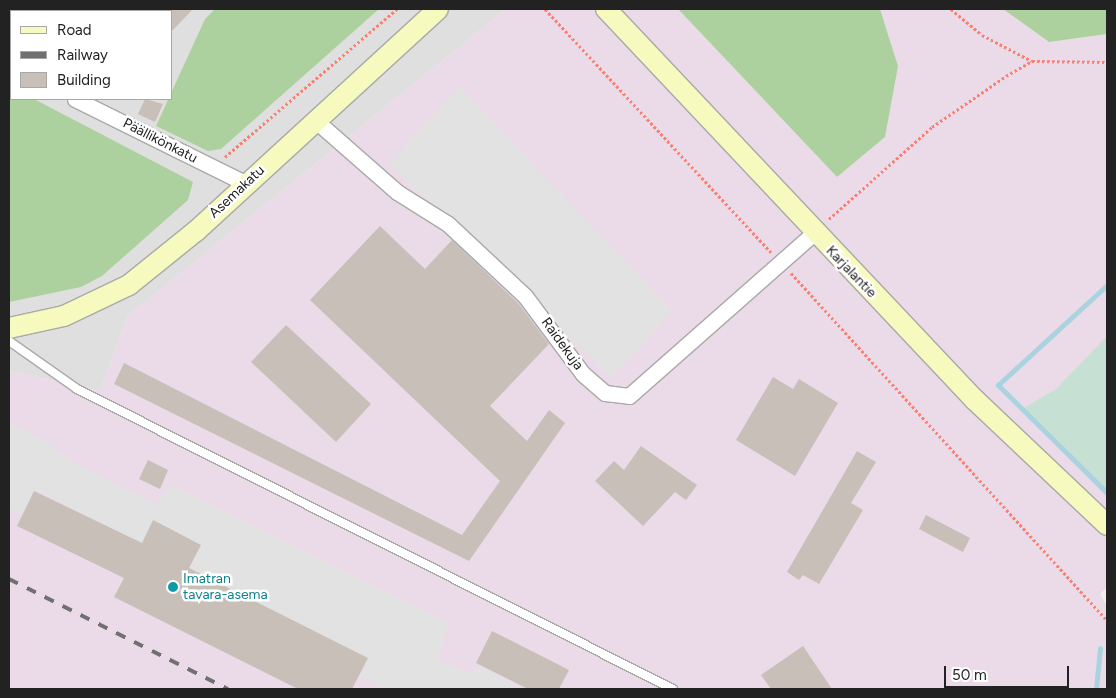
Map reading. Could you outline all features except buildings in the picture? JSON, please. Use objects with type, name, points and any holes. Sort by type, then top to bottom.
[{"type":"main road","name":"Asemakatu","points":[[9,328],[64,316],[129,285],[245,184],[438,9]]},
{"type":"main road","name":"Karjalantie","points":[[606,9],[814,233],[974,400],[1107,525]]},
{"type":"street","name":"Päällikönkatu","points":[[78,100],[245,184]]},
{"type":"street","name":"Raidekuja","points":[[315,120],[397,192],[448,224],[518,290],[574,356],[584,374],[605,393],[629,396],[814,233]]},
{"type":"lane","points":[[9,341],[77,389],[673,689]]},
{"type":"path","points":[[213,168],[397,9]]},
{"type":"path","points":[[545,9],[780,262],[1107,620]]},
{"type":"path","points":[[951,9],[982,35],[1032,61],[1107,62]]},
{"type":"path","points":[[814,233],[932,127],[1032,61]]},
{"type":"shaded area","points":[[9,9],[506,9],[128,316],[100,391],[9,371]]},
{"type":"shaded area","points":[[506,9],[678,9],[837,177],[898,66],[880,9],[1003,9],[1049,42],[1107,34],[1107,587],[1100,594],[1107,606],[1107,689],[9,689],[9,371],[100,391],[128,316]]},
{"type":"shaded area","points":[[460,87],[672,311],[611,378],[389,164]]},
{"type":"shaded area","points":[[9,423],[48,442],[71,461],[156,504],[171,485],[449,623],[437,660],[472,674],[479,666],[524,689],[387,689],[359,675],[367,661],[188,571],[200,546],[156,524],[145,545],[36,490],[23,515],[9,508]]},
{"type":"green space","points":[[215,9],[379,9],[221,149],[208,151],[156,126],[168,100],[172,100],[172,91],[205,19]]},
{"type":"green space","points":[[678,9],[880,9],[898,66],[885,137],[837,177]]},
{"type":"green space","points":[[1003,9],[1107,9],[1107,34],[1049,42]]},
{"type":"green space","points":[[9,85],[10,100],[36,100],[193,182],[188,200],[102,276],[81,287],[9,302]]},
{"type":"green space","points":[[1107,336],[1107,493],[1022,409],[1056,389]]},
{"type":"waterway","points":[[1107,285],[998,385],[1107,493]]},
{"type":"waterway","points":[[1096,689],[1100,648]]},
{"type":"railway","points":[[9,579],[228,689]]},
{"type":"place","name":"Imatran tavara-asema","points":[[173,587]]}]
